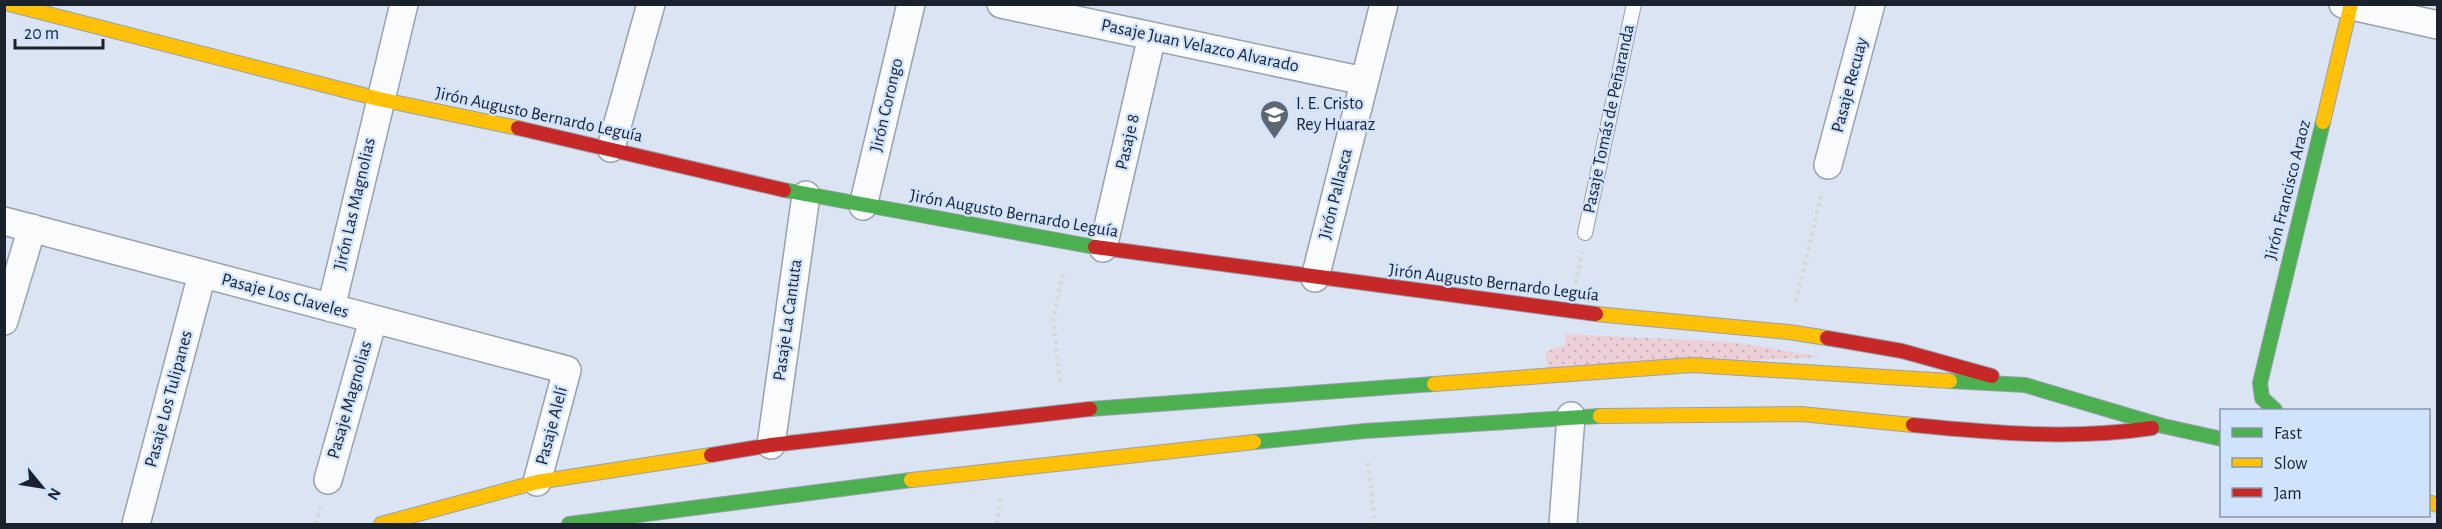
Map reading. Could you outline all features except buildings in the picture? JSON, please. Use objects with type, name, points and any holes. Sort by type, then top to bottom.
[{"type":"main road","name":"Jirón Augusto Bernardo Leguía","points":[[9,4],[379,99],[611,148],[806,195],[863,206],[1068,243],[1315,278],[1571,312],[1789,332],[1902,351],[2025,385]]},
{"type":"main road","name":"Jirón Francisco Araoz","points":[[2273,409],[2262,398],[2260,383],[2348,5]]},
{"type":"main road","points":[[381,525],[537,482],[771,445],[1063,411],[1692,365],[1866,373],[2025,385],[2163,426],[2220,439]]},
{"type":"main road","points":[[569,525],[1003,468],[1365,431],[1571,416],[1801,414],[1986,432],[2105,435],[2163,426]]},
{"type":"street","name":"Jirón Las Magnolias","points":[[331,308],[379,99],[404,4]]},
{"type":"street","points":[[611,148],[651,4]]},
{"type":"street","name":"Jirón Corongo","points":[[863,206],[911,4]]},
{"type":"street","name":"Pasaje Juan Velazco Alvarado","points":[[1001,4],[1364,81]]},
{"type":"street","name":"Jirón Pallasca","points":[[1315,278],[1384,4]]},
{"type":"street","name":"Pasaje Recuay","points":[[1828,165],[1871,4]]},
{"type":"street","points":[[2348,5],[2438,25]]},
{"type":"street","name":"Pasaje 8","points":[[1104,248],[1152,36]]},
{"type":"street","name":"Pasaje La Cantuta","points":[[771,445],[806,195]]},
{"type":"street","name":"Pasaje Los Claveles","points":[[4,221],[567,370]]},
{"type":"street","points":[[4,321],[32,228]]},
{"type":"street","name":"Pasaje Los Tulipanes","points":[[136,525],[202,274]]},
{"type":"street","name":"Pasaje Magnolias","points":[[328,480],[373,320]]},
{"type":"street","name":"Pasaje Alelí","points":[[537,482],[567,370]]},
{"type":"street","points":[[1563,525],[1571,416]]},
{"type":"lane","name":"Pasaje Tomás de Peñaranda","points":[[1585,233],[1634,4]]},
{"type":"path","points":[[1789,332],[1828,165]]},
{"type":"path","points":[[1571,312],[1585,233]]},
{"type":"path","points":[[1063,411],[1053,319],[1068,243]]},
{"type":"path","points":[[1365,431],[1375,525]]},
{"type":"shaded area","points":[[1566,334],[1731,342],[1822,357],[1548,369],[1545,352],[1565,345]]},
{"type":"traffic: fast","points":[[2274,409],[2262,398],[2260,383],[2323,122]]},
{"type":"traffic: fast","points":[[784,190],[1095,247]]},
{"type":"traffic: fast","points":[[1950,381],[2025,385],[2163,426],[2220,439]]},
{"type":"traffic: fast","points":[[1090,409],[1434,384]]},
{"type":"traffic: fast","points":[[1254,442],[1365,431],[1600,416]]},
{"type":"traffic: fast","points":[[569,524],[911,480]]},
{"type":"traffic: slow","points":[[9,4],[379,99],[518,128]]},
{"type":"traffic: slow","points":[[2323,122],[2351,4]]},
{"type":"traffic: slow","points":[[1596,314],[1789,332],[1827,338]]},
{"type":"traffic: slow","points":[[1434,384],[1692,365],[1950,381]]},
{"type":"traffic: slow","points":[[1600,416],[1801,414],[1913,425]]},
{"type":"traffic: slow","points":[[911,480],[1254,442]]},
{"type":"traffic: slow","points":[[381,524],[537,482],[711,455]]},
{"type":"traffic: slow","points":[[2430,503],[2438,505]]},
{"type":"traffic: jam","points":[[518,128],[784,190]]},
{"type":"traffic: jam","points":[[1095,247],[1596,314]]},
{"type":"traffic: jam","points":[[1827,338],[1902,351],[1992,376]]},
{"type":"traffic: jam","points":[[711,455],[771,445],[1090,409]]},
{"type":"traffic: jam","points":[[1913,425],[2033,434],[2093,434],[2152,428]]},
{"type":"place","name":"I. E. Cristo Rey Huaraz","points":[[1275,140]]}]
